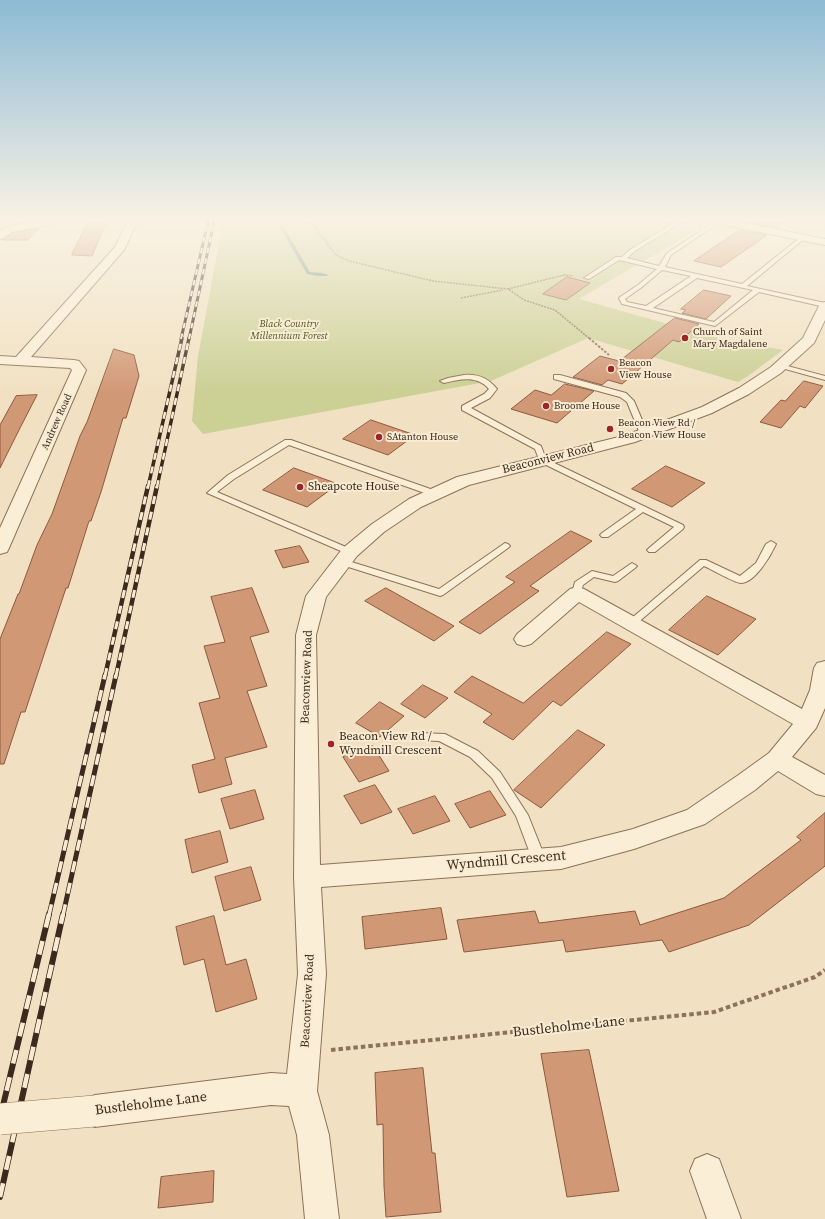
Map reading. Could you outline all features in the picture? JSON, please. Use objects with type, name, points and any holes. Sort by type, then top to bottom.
[{"type":"street","points":[[20,361],[93,279]]},
{"type":"street","name":"Beaconview Road","points":[[322,1219],[313,1135],[301,1091],[306,1053],[312,974],[307,877],[304,680],[306,635],[316,596],[346,557],[390,520],[415,503],[463,481],[644,434],[669,425],[744,391],[780,366],[809,340],[825,306]]},
{"type":"street","name":"Andrew Road","points":[[0,360],[74,364],[79,370],[0,548]]},
{"type":"street","points":[[524,639],[578,593],[808,722]]},
{"type":"street","name":"Wyndmill Crescent","points":[[307,877],[561,858],[634,839],[696,816],[746,783],[777,759],[808,722],[821,690],[825,668]]},
{"type":"street","points":[[777,759],[825,787]]},
{"type":"street","name":"Bustleholme Lane","points":[[0,1119],[95,1111],[271,1089],[301,1091]]},
{"type":"street","points":[[707,1171],[724,1219]]},
{"type":"lane","points":[[648,279],[622,298],[624,303],[715,324],[757,290]]},
{"type":"lane","points":[[648,308],[692,279]]},
{"type":"lane","points":[[708,279],[825,306]]},
{"type":"lane","points":[[742,287],[752,279]]},
{"type":"lane","points":[[780,366],[825,378]]},
{"type":"lane","points":[[444,380],[459,376],[475,376],[489,382],[493,389],[487,396],[465,408],[538,448],[543,460],[680,527],[652,550]]},
{"type":"lane","points":[[557,377],[623,395],[630,401],[644,434]]},
{"type":"lane","points":[[436,494],[288,442],[230,478],[212,494],[346,557],[440,593],[505,546]]},
{"type":"lane","points":[[606,535],[642,509]]},
{"type":"lane","points":[[631,623],[703,562],[740,580],[758,568],[767,557],[771,544]]},
{"type":"lane","points":[[578,593],[578,584],[592,574],[615,579],[632,566]]},
{"type":"lane","points":[[419,737],[441,737],[474,754],[496,775],[522,815],[539,860]]},
{"type":"path","points":[[424,279],[508,289],[524,300],[555,310],[609,355]]},
{"type":"path","points":[[461,298],[508,289],[548,279]]},
{"type":"path","name":"Bustleholme Lane","points":[[306,1053],[714,1012],[815,977],[825,970]]},
{"type":"green space","name":"Black Country Millennium Forest","points":[[212,279],[613,279],[579,299],[718,338],[783,350],[738,382],[588,338],[491,381],[203,434],[192,421],[198,356]]},
{"type":"building","points":[[564,279],[574,279],[590,283],[566,300],[543,294]]},
{"type":"building","points":[[704,290],[731,296],[706,319],[682,313],[686,310],[681,309]]},
{"type":"building","points":[[675,318],[699,324],[679,342],[673,340],[622,384],[608,380],[602,385],[573,377],[600,356],[619,361]]},
{"type":"building","points":[[114,349],[134,355],[139,376],[126,418],[123,418],[101,492],[91,521],[89,521],[68,588],[66,588],[25,712],[21,712],[4,764],[0,764],[0,639],[37,545],[52,514],[80,436],[87,422]]},
{"type":"building","points":[[804,381],[823,386],[805,408],[800,406],[781,428],[760,422],[781,400],[785,401]]},
{"type":"building","name":"Broome House","points":[[565,384],[594,391],[557,423],[511,409],[535,390],[551,395]]},
{"type":"building","points":[[37,395],[0,468],[0,425],[16,396]]},
{"type":"building","name":"SAtanton House","points":[[371,420],[415,435],[388,455],[343,439]]},
{"type":"building","points":[[666,466],[705,483],[672,507],[632,489]]},
{"type":"building","name":"Sheapcote House","points":[[294,468],[338,484],[307,507],[263,490]]},
{"type":"building","points":[[571,531],[592,541],[530,586],[539,591],[480,634],[459,622],[515,582],[506,577]]},
{"type":"building","points":[[300,546],[309,562],[283,568],[275,551]]},
{"type":"building","points":[[252,588],[269,632],[250,637],[267,686],[247,691],[267,747],[225,758],[232,784],[199,793],[192,765],[215,759],[199,703],[220,698],[204,646],[225,642],[211,597]]},
{"type":"building","points":[[386,588],[454,626],[434,641],[365,601]]},
{"type":"building","points":[[707,596],[756,619],[718,655],[669,630]]},
{"type":"building","points":[[607,632],[631,644],[561,706],[553,701],[513,740],[483,722],[492,714],[454,692],[472,676],[523,703]]},
{"type":"building","points":[[423,685],[448,698],[425,718],[401,704]]},
{"type":"building","points":[[380,702],[404,716],[380,737],[356,723]]},
{"type":"building","points":[[578,730],[605,745],[541,808],[514,790]]},
{"type":"building","points":[[373,746],[389,771],[359,782],[343,757]]},
{"type":"building","points":[[375,785],[392,812],[361,824],[344,796]]},
{"type":"building","points":[[255,790],[264,819],[230,829],[221,799]]},
{"type":"building","points":[[490,791],[506,815],[470,828],[455,804]]},
{"type":"building","points":[[435,796],[450,821],[413,834],[398,809]]},
{"type":"building","points":[[825,813],[825,866],[749,925],[669,952],[662,940],[566,952],[563,940],[464,952],[457,920],[535,911],[539,923],[635,911],[640,925],[724,898],[801,840],[797,837]]},
{"type":"building","points":[[220,831],[228,862],[192,873],[185,840]]},
{"type":"building","points":[[251,867],[261,900],[224,911],[215,877]]},
{"type":"building","points":[[441,908],[447,939],[365,949],[362,917]]},
{"type":"building","points":[[214,916],[226,965],[246,959],[257,999],[216,1012],[204,959],[184,965],[176,927]]},
{"type":"building","points":[[589,1050],[619,1191],[567,1197],[541,1054]]},
{"type":"building","points":[[423,1068],[432,1153],[435,1153],[441,1212],[386,1217],[383,1124],[377,1125],[375,1073]]},
{"type":"building","points":[[214,1171],[213,1202],[158,1208],[161,1177]]},
{"type":"railway","points":[[181,339],[195,279]]},
{"type":"railway","points":[[189,339],[202,279]]},
{"type":"railway","points":[[148,487],[182,338]]},
{"type":"railway","points":[[157,487],[189,338]]},
{"type":"railway","points":[[105,676],[148,486]]},
{"type":"railway","points":[[116,676],[157,486]]},
{"type":"railway","points":[[49,915],[105,675]]},
{"type":"railway","points":[[63,915],[116,675]]},
{"type":"railway","points":[[0,1118],[49,914]]},
{"type":"railway","points":[[0,1197],[63,914]]},
{"type":"place","name":"Church of Saint Mary Magdalene","points":[[685,338]]},
{"type":"place","name":"Beacon View House","points":[[611,369]]},
{"type":"place","name":"Broome House","points":[[546,406]]},
{"type":"place","name":"Beacon View Rd / Beacon View House","points":[[610,429]]},
{"type":"place","name":"SAtanton House","points":[[379,437]]},
{"type":"place","name":"Sheapcote House","points":[[300,487]]},
{"type":"place","name":"Beacon View Rd / Wyndmill Crescent","points":[[331,744]]}]
